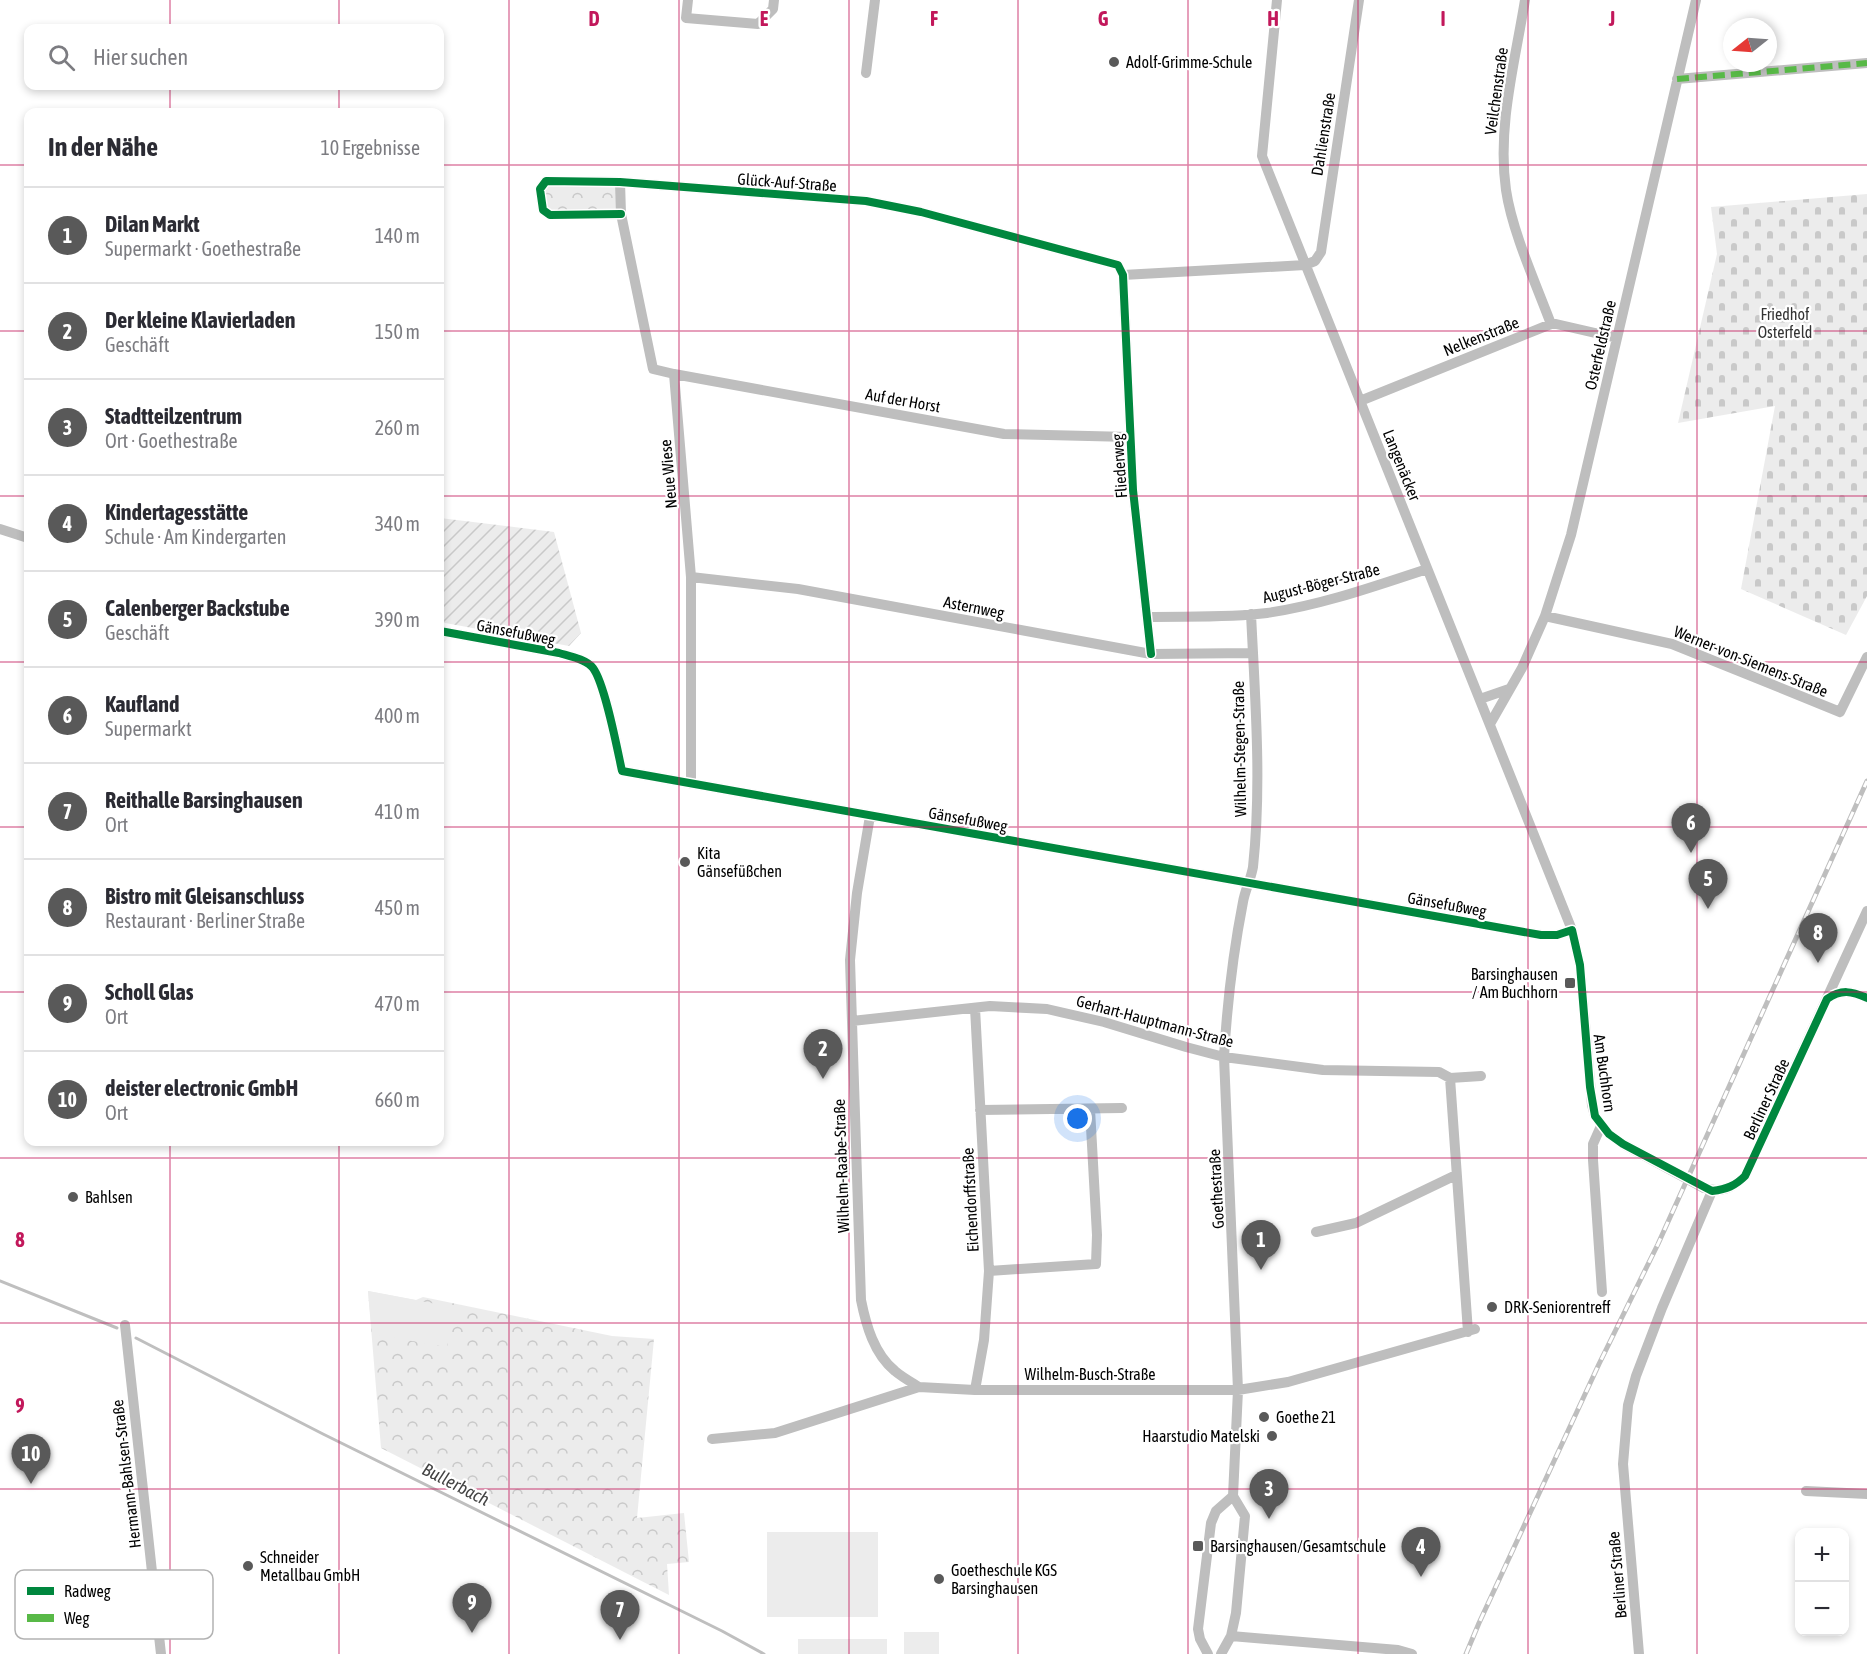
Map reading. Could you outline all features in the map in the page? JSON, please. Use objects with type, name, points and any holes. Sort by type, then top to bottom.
[{"type":"street","points":[[688,0],[686,18],[758,24],[773,9],[774,0]]},
{"type":"street","points":[[866,73],[875,0]]},
{"type":"street","name":"Langenäcker","points":[[1277,0],[1262,156],[1572,930]]},
{"type":"street","name":"Dahlienstraße","points":[[1305,265],[1315,261],[1320,252],[1359,0]]},
{"type":"street","name":"Veilchenstraße","points":[[1525,0],[1504,126],[1505,172],[1509,206],[1551,324]]},
{"type":"street","name":"Osterfeldstraße","points":[[1490,724],[1522,668],[1545,616],[1571,535],[1696,0]]},
{"type":"street","points":[[1677,79],[1867,63]]},
{"type":"street","name":"Glück-Auf-Straße","points":[[621,214],[550,214],[543,210],[540,189],[546,181],[620,182],[866,201],[921,212],[1118,265],[1123,275]]},
{"type":"street","points":[[620,182],[621,214],[653,369],[674,374]]},
{"type":"street","points":[[1123,275],[1305,265]]},
{"type":"street","name":"Fliederweg","points":[[1123,275],[1130,437],[1151,654]]},
{"type":"street","points":[[1551,324],[1617,338]]},
{"type":"street","name":"Nelkenstraße","points":[[1360,401],[1551,324]]},
{"type":"street","name":"Auf der Horst","points":[[674,374],[1004,434],[1130,437]]},
{"type":"street","name":"Neue Wiese","points":[[674,374],[691,577],[692,784]]},
{"type":"street","points":[[0,529],[24,537]]},
{"type":"street","name":"August-Böger-Straße","points":[[1147,617],[1251,615],[1330,599],[1427,569]]},
{"type":"street","name":"Asternweg","points":[[691,577],[798,589],[1151,654],[1253,652]]},
{"type":"street","name":"Wilhelm-Stegen-Straße","points":[[1248,883],[1252,869],[1257,786],[1251,615]]},
{"type":"street","name":"Werner-von-Siemens-Straße","points":[[1545,616],[1672,644],[1840,712],[1867,657]]},
{"type":"street","name":"Gänsefußweg","points":[[444,632],[559,653],[592,666],[600,681],[622,771],[1541,935],[1557,935],[1572,930]]},
{"type":"street","points":[[1480,699],[1509,689]]},
{"type":"street","name":"Wilhelm-Raabe-Straße","points":[[870,816],[856,893],[850,960],[861,1300],[866,1324],[877,1349],[894,1371],[919,1387]]},
{"type":"street","name":"Goethestraße","points":[[1221,1654],[1230,1636],[1236,1613],[1245,1516],[1233,1497],[1239,1390],[1224,1057],[1231,973],[1248,883]]},
{"type":"street","name":"Berliner Straße","points":[[1639,1654],[1623,1464],[1629,1406],[1636,1376],[1712,1191],[1725,1190],[1736,1185],[1745,1176],[1867,910]]},
{"type":"street","name":"Am Buchhorn","points":[[1572,930],[1580,965],[1592,1105],[1595,1116],[1601,1126],[1623,1144],[1712,1191]]},
{"type":"street","points":[[1827,999],[1845,991],[1867,998]]},
{"type":"street","name":"Gerhart-Hauptmann-Straße","points":[[852,1022],[990,1006],[1047,1009],[1224,1057],[1323,1070],[1439,1072],[1450,1078],[1480,1076]]},
{"type":"street","name":"Eichendorffstraße","points":[[975,1008],[989,1271],[984,1340],[975,1390]]},
{"type":"street","points":[[1316,1232],[1356,1223],[1456,1175],[1450,1078]]},
{"type":"street","points":[[980,1110],[1122,1108]]},
{"type":"street","points":[[989,1271],[1096,1264],[1097,1235],[1090,1109]]},
{"type":"street","name":"Am Buchhorn","points":[[1601,1126],[1593,1144],[1593,1160],[1602,1292]]},
{"type":"street","name":"Wilhelm-Busch-Straße","points":[[712,1439],[775,1433],[919,1387],[975,1390],[1239,1390],[1288,1382],[1472,1330],[1456,1175]]},
{"type":"street","name":"Hermann-Bahlsen-Straße","points":[[125,1325],[152,1570]]},
{"type":"street","points":[[1806,1491],[1867,1494]]},
{"type":"street","points":[[1208,1654],[1200,1639],[1198,1629],[1211,1523],[1216,1511],[1233,1497]]},
{"type":"street","points":[[1230,1636],[1327,1649],[1398,1650],[1412,1654]]},
{"type":"street","name":"Hermann-Bahlsen-Straße","points":[[159,1639],[161,1654]]},
{"type":"green space","points":[[546,181],[620,182],[621,214],[543,210]]},
{"type":"green space","name":"Friedhof Osterfeld","points":[[1867,194],[1867,596],[1846,635],[1741,589],[1775,406],[1678,423],[1717,254],[1711,207]]},
{"type":"green space","points":[[444,518],[554,532],[581,633],[569,646],[444,623]]},
{"type":"green space","points":[[368,1291],[416,1300],[423,1297],[612,1336],[654,1339],[637,1518],[684,1513],[689,1562],[667,1564],[669,1595],[381,1448]]},
{"type":"green space","points":[[368,1291],[452,1307],[447,1347],[372,1334]]},
{"type":"green space","points":[[767,1532],[878,1532],[878,1617],[767,1617]]},
{"type":"green space","points":[[904,1632],[939,1632],[939,1654],[904,1654]]},
{"type":"green space","points":[[798,1639],[887,1639],[887,1654],[798,1654]]},
{"type":"waterway","name":"Bullerbach","points":[[0,1281],[117,1328]]},
{"type":"waterway","name":"Bullerbach","points":[[136,1338],[764,1654]]},
{"type":"railway","points":[[1466,1654],[1599,1364],[1658,1244],[1867,781]]},
{"type":"marked path","points":[[1677,79],[1867,63]]},
{"type":"cycle path","points":[[621,214],[550,215],[543,210],[540,189],[546,181],[620,182],[866,201],[921,212],[1118,265],[1123,275],[1133,490],[1151,654]]},
{"type":"cycle path","points":[[444,632],[559,653],[577,658],[590,665],[602,688],[622,771],[1541,935],[1557,935],[1572,930],[1580,965],[1590,1087],[1595,1116],[1609,1134],[1623,1144],[1712,1191],[1730,1186],[1745,1176],[1827,999],[1847,992],[1867,998]]},
{"type":"place","name":"Adolf-Grimme-Schule","points":[[1114,62]]},
{"type":"place","name":"Kaufland","points":[[1691,853]]},
{"type":"place","name":"Kita Gänsefüßchen","points":[[685,862]]},
{"type":"place","name":"Calenberger Backstube","points":[[1708,909]]},
{"type":"place","name":"Bistro mit Gleisanschluss","points":[[1818,963]]},
{"type":"place","name":"Barsinghausen / Am Buchhorn","points":[[1570,983]]},
{"type":"place","name":"Der kleine Klavierladen","points":[[823,1079]]},
{"type":"place","name":"Bahlsen","points":[[73,1197]]},
{"type":"place","name":"Dilan Markt","points":[[1261,1270]]},
{"type":"place","name":"DRK-Seniorentreff","points":[[1492,1307]]},
{"type":"place","name":"Goethe 21","points":[[1264,1417]]},
{"type":"place","name":"Haarstudio Matelski","points":[[1272,1436]]},
{"type":"place","name":"deister electronic GmbH","points":[[31,1484]]},
{"type":"place","name":"Stadtteilzentrum","points":[[1269,1519]]},
{"type":"place","name":"Barsinghausen/Gesamtschule","points":[[1198,1546]]},
{"type":"place","name":"Schneider Metallbau GmbH","points":[[248,1566]]},
{"type":"place","name":"Kindertagesstätte","points":[[1421,1577]]},
{"type":"place","name":"Goetheschule KGS Barsinghausen","points":[[939,1579]]},
{"type":"place","name":"Scholl Glas","points":[[472,1633]]},
{"type":"place","name":"Reithalle Barsinghausen","points":[[620,1640]]}]
